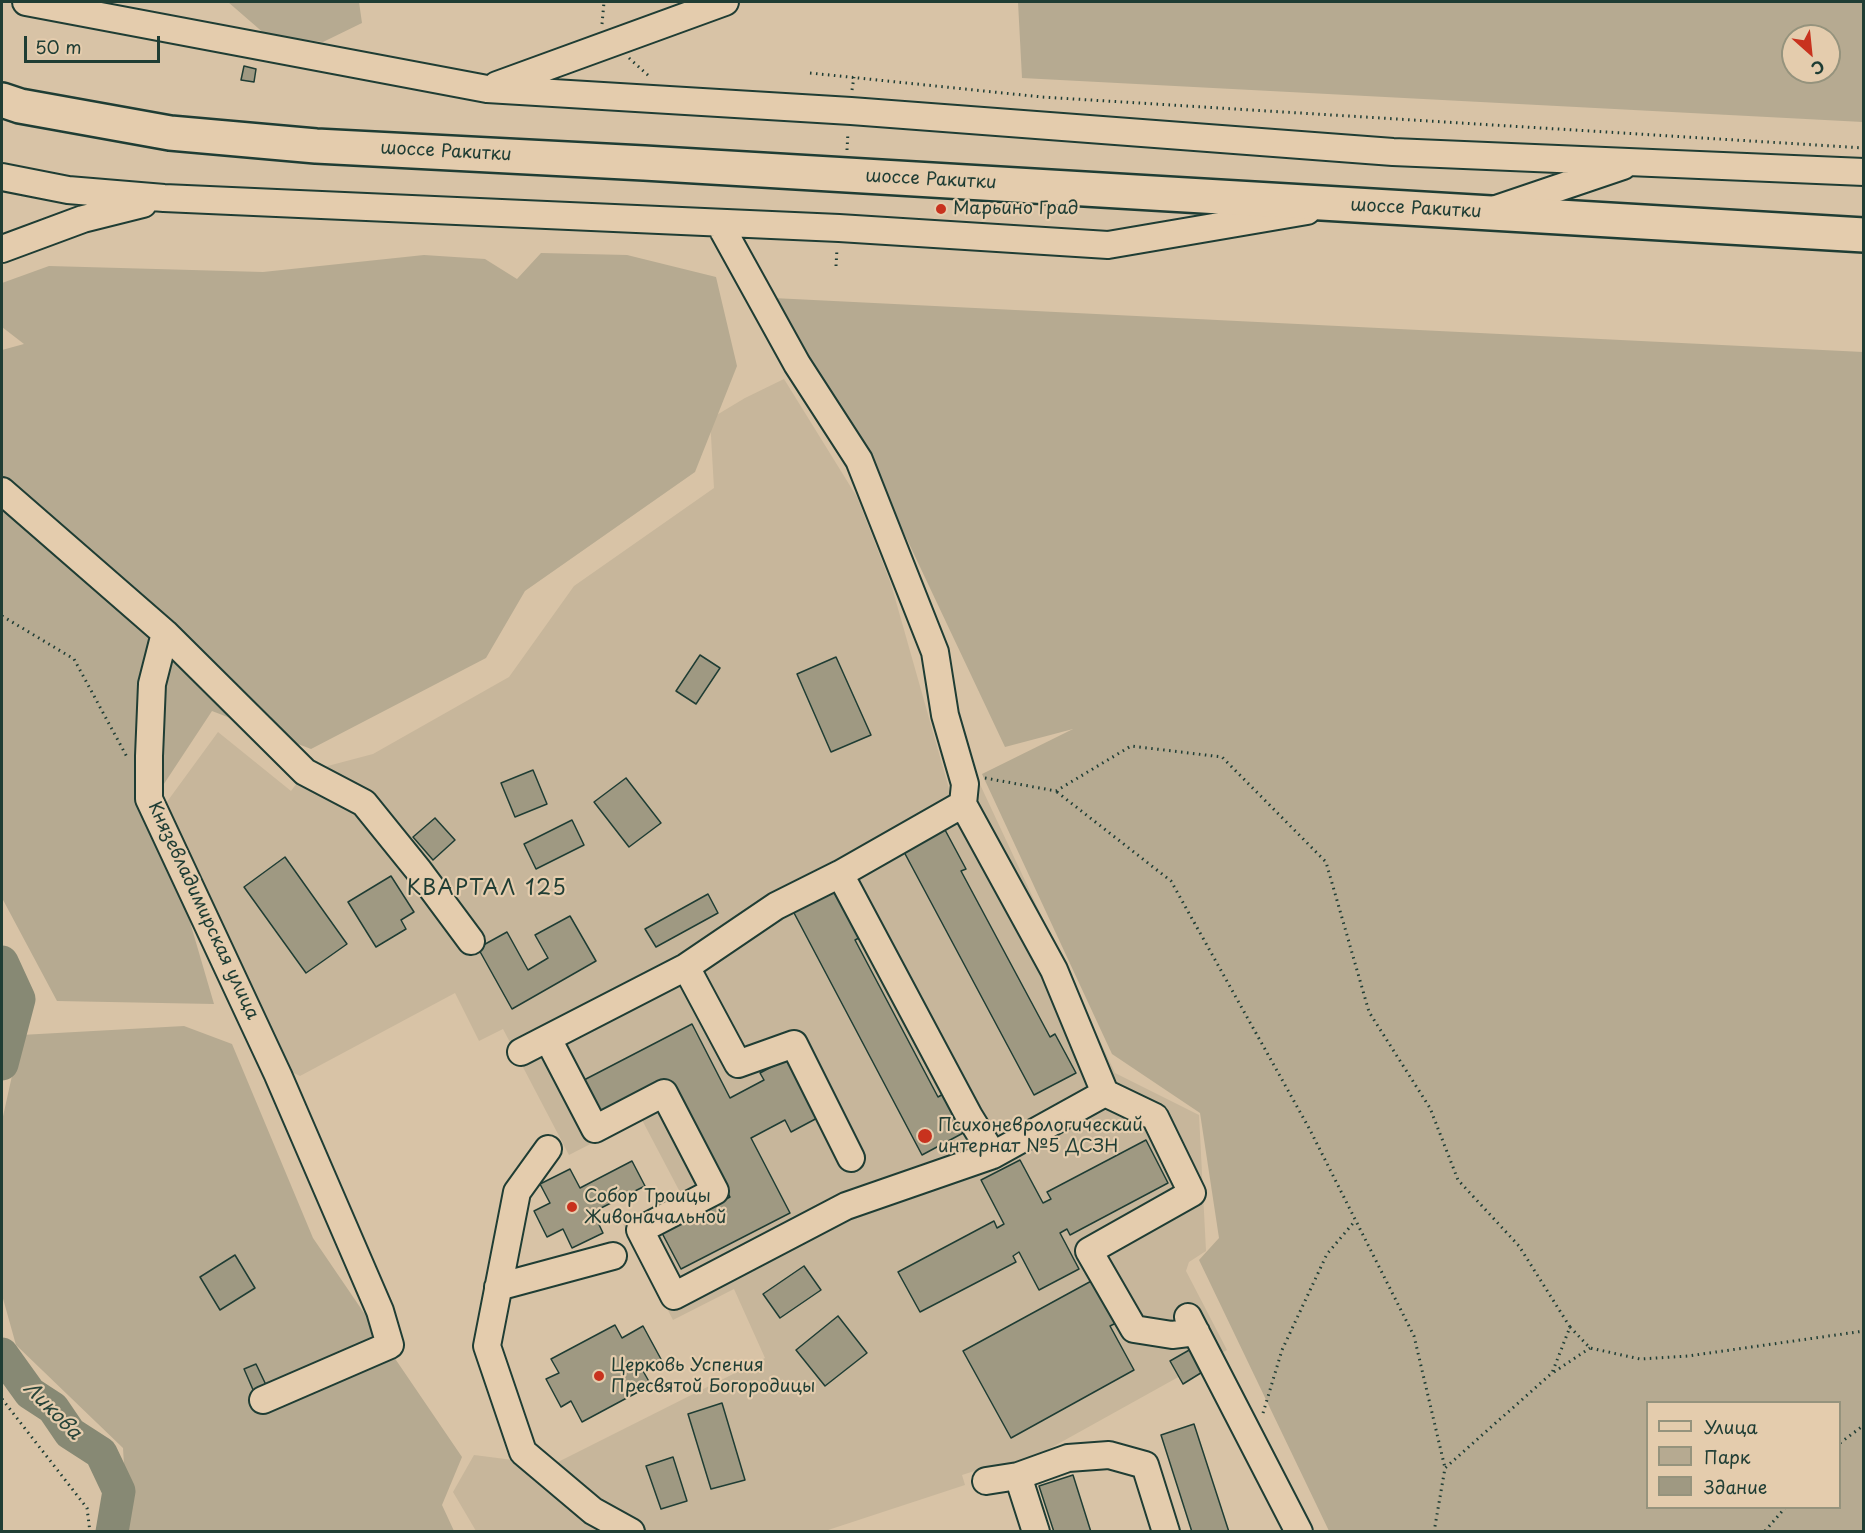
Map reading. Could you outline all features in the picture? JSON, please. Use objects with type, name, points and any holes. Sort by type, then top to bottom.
[{"type":"main road","name":"шоссе Ракитки","points":[[2,100],[20,106],[170,133],[316,146],[656,163],[1863,235]]},
{"type":"street","points":[[26,2],[486,89],[850,111],[1393,152],[1863,172]]},
{"type":"street","points":[[486,89],[725,2]]},
{"type":"street","points":[[1486,213],[1637,161]]},
{"type":"street","points":[[2,177],[68,190],[164,198],[839,228],[1108,245],[1346,204]]},
{"type":"street","points":[[2,249],[84,219],[164,198]]},
{"type":"street","points":[[719,223],[797,364],[859,460],[935,652],[945,715],[965,784],[963,804],[1054,970],[1105,1093],[1155,1117],[1192,1193],[1089,1251],[1134,1329],[1173,1335],[1192,1324],[1299,1532]]},
{"type":"street","points":[[2,491],[165,633],[305,772],[364,803],[471,941]]},
{"type":"street","name":"Князевладимирская улица","points":[[165,633],[152,684],[149,799],[278,1075],[380,1311],[390,1345],[263,1400]]},
{"type":"street","points":[[521,1052],[686,967],[776,906],[840,874],[963,804]]},
{"type":"street","points":[[840,874],[969,1116],[993,1155]]},
{"type":"street","points":[[686,967],[738,1064],[794,1044],[851,1158]]},
{"type":"street","points":[[548,1039],[595,1129],[664,1093],[715,1191],[640,1230],[674,1296],[846,1206],[993,1155],[1105,1093]]},
{"type":"street","points":[[548,1149],[517,1192],[487,1346],[523,1452],[593,1510],[631,1532]]},
{"type":"street","points":[[498,1287],[613,1256]]},
{"type":"street","points":[[986,1481],[1018,1476],[1068,1458],[1109,1455],[1145,1465],[1166,1532]]},
{"type":"street","points":[[1018,1476],[1036,1532]]},
{"type":"path","points":[[604,2],[602,28],[611,43],[655,82]]},
{"type":"path","points":[[810,73],[1042,97],[1863,148]]},
{"type":"path","points":[[2,616],[74,658],[128,759]]},
{"type":"path","points":[[1056,791],[1131,746],[1222,757],[1326,862],[1369,1012],[1430,1108],[1458,1180],[1519,1246],[1570,1327],[1590,1348],[1640,1359],[1688,1356],[1863,1331]]},
{"type":"path","points":[[962,773],[998,782],[1056,791],[1171,881],[1309,1128],[1414,1336],[1445,1468],[1434,1532]]},
{"type":"path","points":[[1254,1444],[1287,1339],[1326,1254],[1356,1221]]},
{"type":"path","points":[[1552,1372],[1570,1327]]},
{"type":"path","points":[[1445,1468],[1552,1372],[1590,1348]]},
{"type":"path","points":[[2,1399],[87,1508],[90,1532]]},
{"type":"path","points":[[1841,1442],[1863,1425]]},
{"type":"path","points":[[1730,1532],[1766,1531],[1784,1509]]},
{"type":"shaded area","points":[[784,379],[857,497],[891,584],[950,792],[977,778],[1115,1073],[1199,1115],[1206,1251],[1189,1262],[1186,1271],[1227,1350],[1011,1470],[987,1467],[962,1475],[965,1485],[825,1531],[476,1531],[453,1492],[474,1455],[552,1465],[765,1358],[734,1289],[673,1320],[623,1224],[681,1194],[641,1118],[569,1155],[503,1029],[479,1041],[455,993],[300,1076],[279,1066],[161,810],[218,732],[291,791],[305,772],[373,754],[509,677],[574,586],[714,488],[710,419],[745,398]]},
{"type":"green space","points":[[228,2],[359,2],[362,23],[323,42],[266,35]]},
{"type":"green space","points":[[1018,2],[1863,2],[1863,122],[1022,78]]},
{"type":"green space","points":[[541,253],[627,255],[716,277],[737,366],[695,472],[525,591],[486,658],[311,749],[212,711],[154,799],[214,1004],[57,1001],[2,898],[2,350],[24,344],[2,327],[2,283],[49,266],[263,272],[424,255],[485,259],[517,279]]},
{"type":"green space","points":[[773,298],[1863,352],[1863,1531],[1329,1531],[1199,1260],[1219,1238],[1200,1113],[1112,1054],[982,774],[1073,729],[1005,747],[870,461]]},
{"type":"green space","points":[[184,1026],[232,1044],[313,1238],[462,1457],[442,1505],[454,1531],[128,1531],[123,1448],[16,1345],[2,1295],[2,1121],[21,1035]]},
{"type":"building","points":[[244,66],[256,69],[254,82],[241,80]]},
{"type":"building","points":[[700,655],[720,668],[696,704],[676,691]]},
{"type":"building","points":[[836,657],[871,735],[831,752],[797,674]]},
{"type":"building","points":[[533,770],[547,804],[515,817],[501,783]]},
{"type":"building","points":[[626,778],[661,823],[629,847],[594,802]]},
{"type":"building","points":[[435,818],[455,840],[433,860],[413,837]]},
{"type":"building","points":[[572,820],[584,845],[536,869],[524,844]]},
{"type":"building","points":[[944,828],[966,869],[961,871],[1050,1037],[1055,1034],[1076,1073],[1034,1095],[903,850]]},
{"type":"building","points":[[285,857],[347,944],[306,973],[244,887]]},
{"type":"building","points":[[391,876],[414,912],[401,920],[406,929],[376,947],[348,902]]},
{"type":"building","points":[[835,889],[861,937],[855,940],[938,1097],[945,1093],[965,1132],[922,1155],[793,911]]},
{"type":"building","points":[[708,894],[718,913],[656,947],[645,929]]},
{"type":"building","points":[[570,916],[596,961],[512,1009],[478,948],[507,932],[528,970],[548,958],[535,935]]},
{"type":"building","points":[[692,1024],[730,1098],[764,1080],[760,1073],[790,1057],[821,1116],[791,1132],[785,1120],[751,1138],[790,1213],[681,1269],[662,1233],[730,1197],[670,1081],[603,1116],[584,1080]]},
{"type":"building","points":[[1146,1140],[1168,1183],[1070,1235],[1067,1229],[1060,1233],[1079,1269],[1039,1290],[1019,1252],[1013,1256],[1016,1262],[920,1312],[898,1272],[994,1221],[997,1228],[1004,1224],[981,1180],[1020,1160],[1043,1203],[1051,1199],[1047,1192]]},
{"type":"building","name":"Собор Троицы Живоначальной","points":[[632,1161],[645,1186],[593,1212],[603,1233],[572,1248],[563,1229],[547,1237],[534,1211],[550,1203],[540,1184],[570,1169],[580,1188]]},
{"type":"building","points":[[235,1255],[255,1288],[220,1310],[200,1277]]},
{"type":"building","points":[[804,1266],[821,1290],[780,1318],[763,1294]]},
{"type":"building","points":[[1095,1279],[1118,1322],[1110,1326],[1134,1370],[1011,1438],[963,1351]]},
{"type":"building","points":[[838,1316],[867,1353],[825,1386],[796,1350]]},
{"type":"building","name":"Церковь Успения Пресвятой Богородицы","points":[[615,1325],[622,1338],[643,1326],[662,1361],[643,1371],[651,1385],[582,1422],[571,1401],[561,1407],[546,1379],[559,1373],[551,1359]]},
{"type":"building","points":[[1191,1349],[1204,1371],[1183,1384],[1170,1361]]},
{"type":"building","points":[[256,1364],[267,1387],[254,1392],[244,1369]]},
{"type":"building","points":[[722,1403],[745,1480],[711,1489],[688,1414]]},
{"type":"building","points":[[1194,1424],[1229,1532],[1192,1532],[1161,1435]]},
{"type":"building","points":[[673,1457],[687,1501],[661,1509],[646,1466]]},
{"type":"building","points":[[1073,1475],[1091,1532],[1054,1532],[1039,1486]]},
{"type":"waterway","name":"Ликова","points":[[2,962],[19,999],[2,1064]]},
{"type":"waterway","name":"Ликова","points":[[2,1354],[30,1393],[53,1408],[70,1433],[101,1453],[119,1491],[112,1532]]},
{"type":"place","name":"Марьино Град","points":[[941,209]]},
{"type":"place","name":"Психоневрологический интернат №5 ДСЗН","points":[[925,1136]]},
{"type":"place","name":"Собор Троицы Живоначальной","points":[[572,1207]]},
{"type":"place","name":"Церковь Успения Пресвятой Богородицы","points":[[599,1376]]},
{"type":"district","name":"КВАРТАЛ 125","points":[[487,889]]}]
